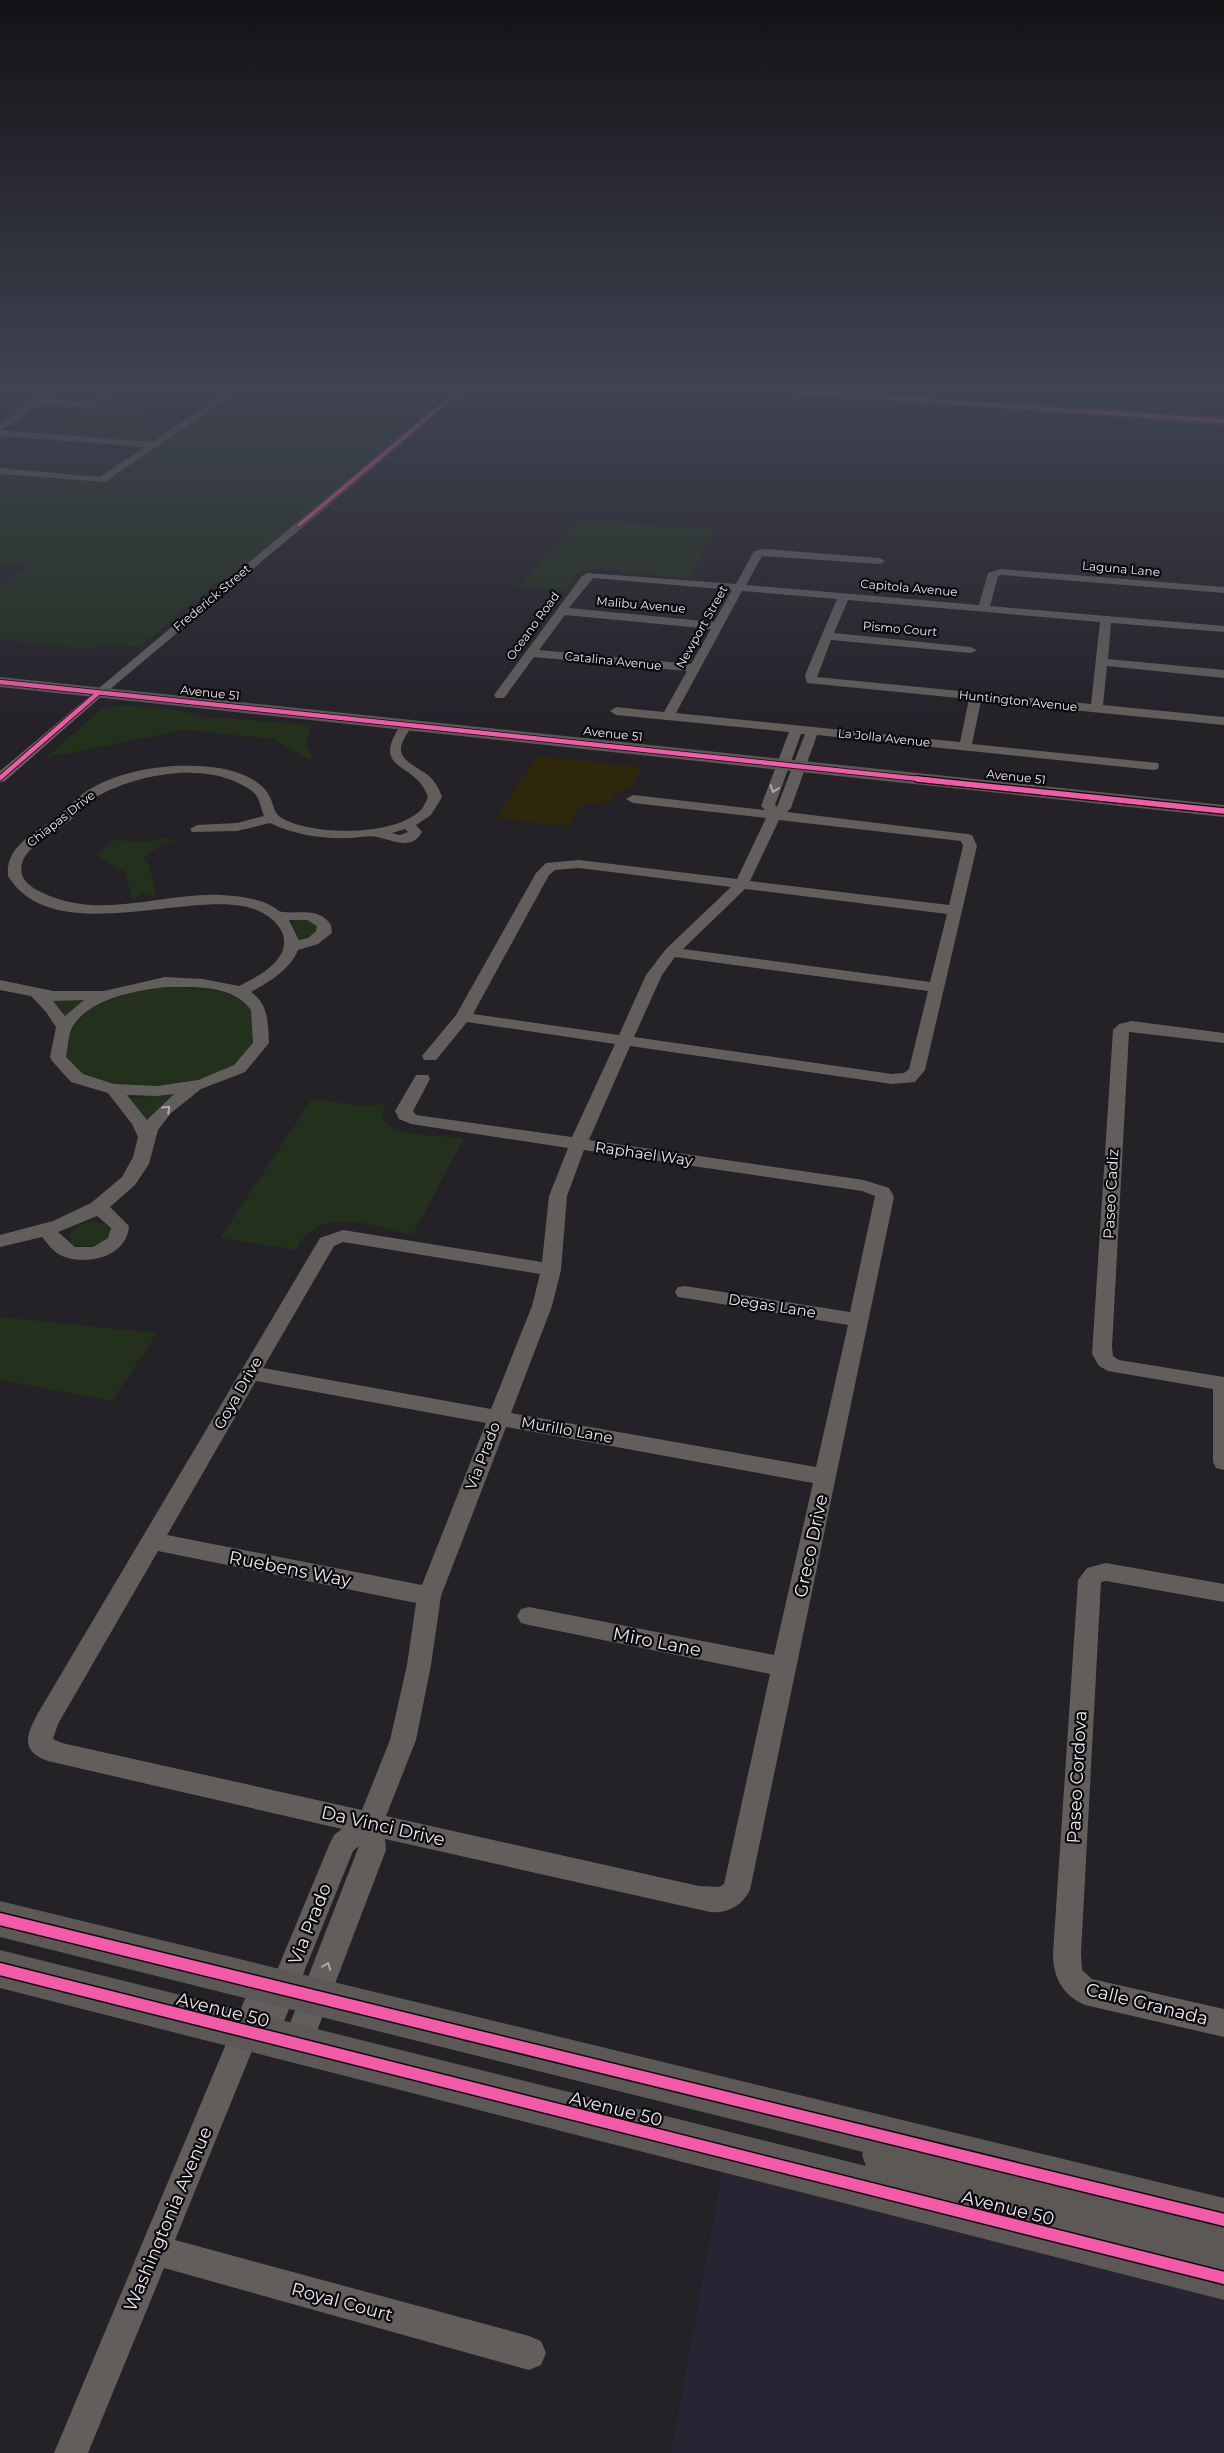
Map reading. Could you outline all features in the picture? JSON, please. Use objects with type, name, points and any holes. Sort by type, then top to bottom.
[{"type":"main road","name":"Avenue 51","points":[[0,682],[1224,811]]},
{"type":"main road","points":[[0,1919],[1224,2220]]},
{"type":"main road","name":"Avenue 50","points":[[0,1969],[1224,2278]]},
{"type":"main road","points":[[763,2107],[812,2137],[1063,2201],[1085,2221],[1106,2248],[1126,2230],[1150,2223],[1224,2242]]},
{"type":"street","name":"Frederick Street","points":[[0,778],[98,692],[329,499]]},
{"type":"street","name":"Newport Street","points":[[668,716],[756,556],[761,552],[880,561]]},
{"type":"street","name":"Laguna Lane","points":[[984,608],[994,573],[1001,572],[1224,590]]},
{"type":"street","name":"Capitola Avenue","points":[[591,575],[1224,629]]},
{"type":"street","name":"Oceano Road","points":[[500,695],[586,578],[591,575]]},
{"type":"street","points":[[827,636],[844,596]]},
{"type":"street","name":"Malibu Avenue","points":[[561,611],[718,626]]},
{"type":"street","points":[[1097,709],[1106,619]]},
{"type":"street","name":"Pismo Court","points":[[827,636],[971,650]]},
{"type":"street","name":"Huntington Avenue","points":[[827,636],[811,675],[812,680],[1224,721]]},
{"type":"street","name":"Catalina Avenue","points":[[531,653],[694,668]]},
{"type":"street","points":[[1102,662],[1224,674]]},
{"type":"street","points":[[965,746],[976,697]]},
{"type":"street","name":"La Jolla Avenue","points":[[616,711],[1153,766]]},
{"type":"street","points":[[197,829],[236,827],[272,818],[291,828],[311,833],[340,835],[379,832],[393,839],[407,839],[413,836],[415,832],[407,824],[428,810],[435,796],[428,781],[404,766],[396,754],[395,742],[406,726]]},
{"type":"street","points":[[742,883],[775,813],[784,808],[797,729]]},
{"type":"street","points":[[791,765],[812,731]]},
{"type":"street","name":"Chiapas Drive","points":[[16,879],[14,867],[16,861],[27,846],[68,816],[91,794],[129,778],[181,770],[230,775],[258,789],[264,796],[272,818]]},
{"type":"street","points":[[463,1018],[892,1079],[909,1078],[917,1070],[970,846],[967,838],[775,813],[633,799]]},
{"type":"street","points":[[430,1056],[463,1018],[544,873],[551,866],[579,864],[954,910]]},
{"type":"street","points":[[0,881],[16,879],[32,893],[52,902],[80,909],[116,910],[173,901],[218,899],[254,905],[280,918],[289,932],[291,947]]},
{"type":"street","name":"Via Prado","points":[[269,2037],[288,1991],[373,1850],[370,1823],[403,1740],[419,1665],[429,1596],[497,1418],[530,1339],[551,1270],[558,1196],[565,1173],[654,975],[671,952],[742,883]]},
{"type":"street","points":[[240,992],[274,971],[291,947],[318,938],[324,933],[324,925],[316,918],[306,915],[280,918]]},
{"type":"street","points":[[671,952],[936,987]]},
{"type":"street","points":[[0,985],[37,994],[69,997],[111,993],[145,984],[165,982],[205,983],[240,992],[258,1006],[263,1018],[263,1040],[257,1050],[235,1069],[194,1087],[152,1092],[115,1091],[83,1081],[61,1064],[57,1046],[64,1026],[84,1009],[111,993]]},
{"type":"street","points":[[37,994],[52,1009],[64,1026]]},
{"type":"street","name":"Paseo Cadiz","points":[[1223,1384],[1128,1369],[1106,1362],[1102,1356],[1120,1036],[1125,1027],[1224,1038]]},
{"type":"street","name":"Raphael Way","points":[[422,1079],[407,1104],[405,1116],[578,1144],[864,1186],[883,1192]]},
{"type":"street","points":[[0,1241],[47,1231],[98,1206],[118,1192],[134,1174],[144,1156],[147,1138],[155,1122],[194,1087]]},
{"type":"street","points":[[115,1091],[140,1123],[147,1138]]},
{"type":"street","name":"Greco Drive","points":[[728,1898],[736,1890],[740,1874],[860,1320],[884,1204],[885,1197],[883,1192]]},
{"type":"street","points":[[47,1231],[59,1246],[69,1252],[81,1254],[95,1253],[109,1247],[117,1240],[121,1233],[120,1226],[98,1206]]},
{"type":"street","name":"Goya Drive","points":[[40,1743],[41,1734],[48,1720],[152,1541],[322,1250],[334,1238],[354,1238],[551,1270]]},
{"type":"street","name":"Degas Lane","points":[[685,1292],[860,1320]]},
{"type":"street","name":"Murillo Lane","points":[[250,1373],[826,1477]]},
{"type":"street","points":[[1223,1384],[1224,1462]]},
{"type":"street","name":"Ruebens Way","points":[[152,1541],[429,1596]]},
{"type":"street","name":"Paseo Cordova","points":[[1072,1982],[1067,1970],[1067,1953],[1090,1580],[1095,1574],[1106,1572],[1224,1593]]},
{"type":"street","name":"Miro Lane","points":[[529,1616],[785,1667]]},
{"type":"street","name":"Da Vinci Drive","points":[[40,1743],[48,1750],[62,1754],[698,1898],[716,1901],[728,1898]]},
{"type":"street","name":"Calle Granada","points":[[1072,1982],[1085,1990],[1103,1996],[1224,2023]]},
{"type":"street","name":"Washingtonia Avenue","points":[[71,2453],[155,2250],[269,2037],[288,1991]]},
{"type":"street","name":"Royal Court","points":[[155,2250],[529,2353]]},
{"type":"shaded area","points":[[722,2172],[1224,2300],[1224,2453],[671,2453]]},
{"type":"green space","points":[[0,499],[325,499],[226,584],[215,583],[140,647],[99,643],[92,649],[0,639],[0,587],[29,566],[0,563]]},
{"type":"green space","points":[[579,519],[717,530],[687,579],[598,569],[575,574],[567,590],[511,585],[513,582],[522,583]]},
{"type":"green space","points":[[121,705],[177,710],[200,716],[311,725],[306,745],[313,758],[308,759],[273,739],[185,730],[45,758],[103,708]]},
{"type":"green space","points":[[181,834],[156,844],[184,837],[160,846],[143,858],[150,867],[156,898],[142,892],[133,902],[125,872],[97,856],[113,840],[148,842]]},
{"type":"green space","points":[[304,919],[314,922],[317,926],[317,932],[304,939],[299,938],[292,922],[293,920]]},
{"type":"green space","points":[[155,987],[211,990],[240,998],[250,1006],[255,1016],[256,1039],[235,1063],[222,1071],[207,1077],[176,1084],[110,1085],[86,1077],[75,1069],[67,1057],[66,1048],[68,1038],[74,1026],[83,1016],[93,1008],[116,997]]},
{"type":"green space","points":[[87,999],[66,1017],[60,1008],[52,1003],[53,1001]]},
{"type":"green space","points":[[174,1094],[152,1119],[146,1120],[129,1098]]},
{"type":"green space","points":[[312,1099],[364,1106],[386,1104],[383,1115],[387,1124],[396,1129],[425,1135],[464,1138],[413,1235],[363,1223],[337,1222],[325,1225],[307,1234],[296,1250],[220,1238]]},
{"type":"green space","points":[[93,1221],[106,1224],[110,1233],[107,1238],[94,1246],[72,1244],[69,1235],[74,1229],[82,1224]]},
{"type":"green space","points":[[0,1317],[157,1333],[112,1401],[0,1380]]},
{"type":"sand","points":[[537,756],[642,767],[633,784],[627,789],[614,794],[611,802],[582,803],[568,826],[496,818]]},
{"type":"cycle path","points":[[299,525],[330,499]]},
{"type":"cycle path","points":[[0,682],[1224,811]]},
{"type":"cycle path","points":[[0,778],[98,693]]},
{"type":"cycle path","points":[[0,1919],[1224,2220]]},
{"type":"cycle path","points":[[0,1969],[1224,2278]]}]
